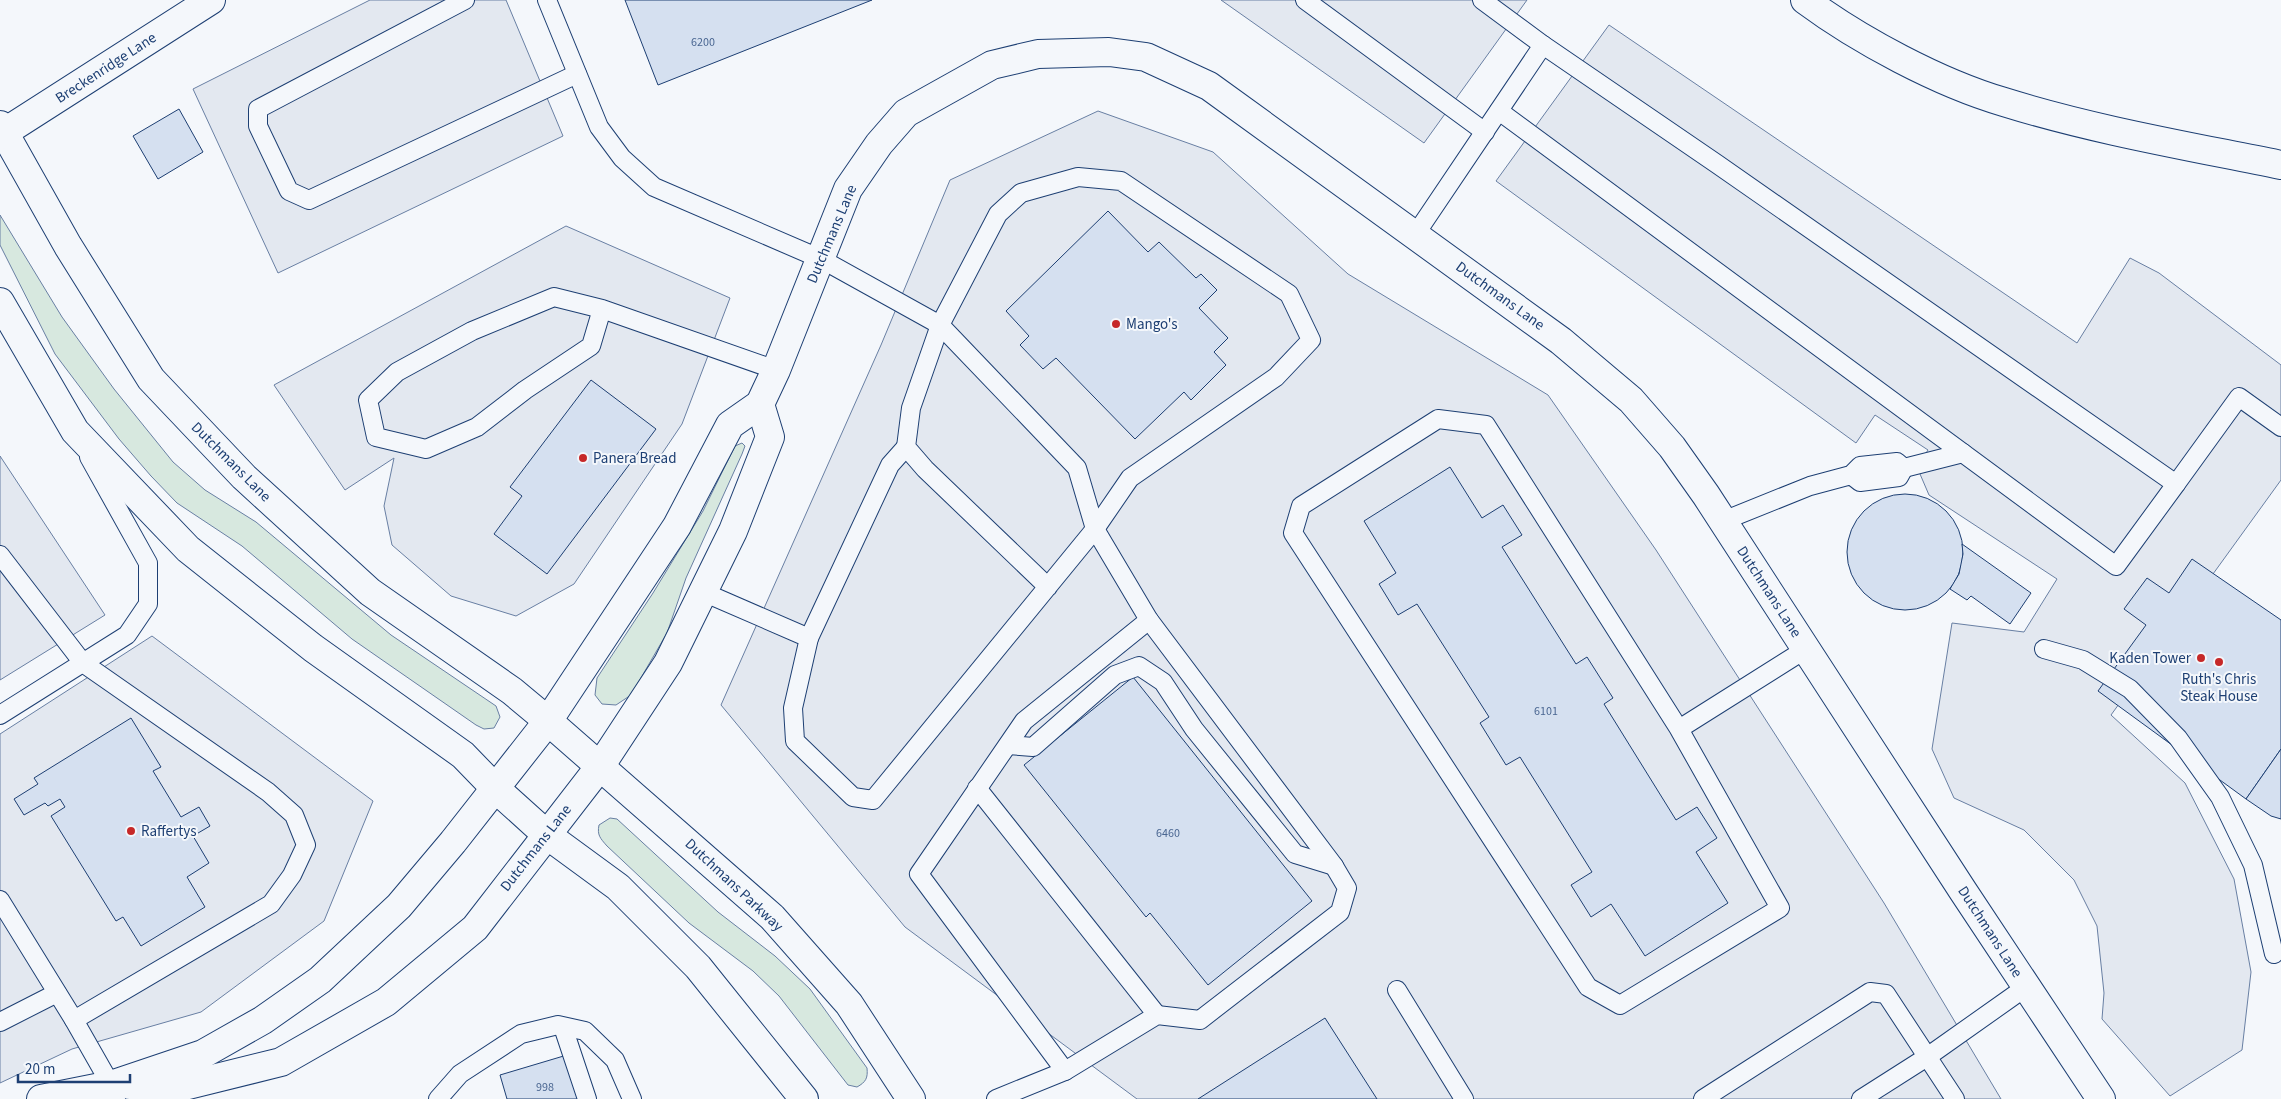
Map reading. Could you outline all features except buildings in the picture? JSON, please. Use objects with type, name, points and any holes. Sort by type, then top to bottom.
[{"type":"main road","name":"Breckenridge Lane","points":[[1,131],[211,0]]},
{"type":"main road","points":[[1805,0],[1826,16],[1895,55],[1946,80],[2002,102],[2088,126],[2281,165]]},
{"type":"main road","name":"Dutchmans Lane","points":[[114,1092],[203,1054],[263,1020],[320,980],[399,906],[548,720],[677,526],[730,425],[760,404],[822,259],[848,189],[879,144],[906,112],[992,65],[1038,54],[1074,51],[1109,52],[1146,57],[1209,86],[1561,341],[1631,400],[1672,447],[1723,521],[2101,1099]]},
{"type":"main road","name":"Dutchmans Lane","points":[[1,131],[68,246],[151,379],[244,478],[370,592],[512,691],[548,720]]},
{"type":"main road","points":[[0,302],[75,431],[188,549],[313,648],[463,755],[495,788],[547,835],[618,887],[698,968],[804,1099]]},
{"type":"main road","name":"Dutchmans Lane","points":[[41,1099],[180,1087],[281,1062],[386,1002],[475,928],[601,765],[668,663],[733,531],[770,437],[760,404]]},
{"type":"main road","name":"Dutchmans Parkway","points":[[548,720],[772,917],[849,1004],[912,1099]]},
{"type":"lane","points":[[466,0],[258,109],[258,126],[289,191],[309,200],[577,74]]},
{"type":"lane","points":[[547,0],[599,126],[622,158],[654,187],[822,259],[940,325],[1077,468],[1095,529],[1149,620],[1334,866],[1347,888],[1340,912],[1200,1020],[1157,1015],[1064,1071],[996,1099]]},
{"type":"lane","points":[[1305,0],[1485,132]]},
{"type":"lane","points":[[1482,0],[1543,45],[2176,484]]},
{"type":"lane","points":[[1415,235],[1543,45]]},
{"type":"lane","points":[[1499,110],[2116,566],[2239,397],[2281,427]]},
{"type":"lane","points":[[1078,177],[1121,181],[1289,294],[1311,340],[1276,377],[1130,478],[1095,529],[873,800],[853,797],[795,741],[793,708],[809,638],[890,465],[906,447],[911,408],[940,325],[998,214],[1021,193],[1078,177]]},
{"type":"lane","points":[[602,308],[591,346],[526,390],[477,427],[426,449],[376,437],[368,400],[397,372],[472,331],[554,297],[602,308],[776,370]]},
{"type":"lane","points":[[1438,419],[1486,425],[1679,729],[1780,908],[1620,1005],[1588,987],[1293,533],[1301,506],[1438,419]]},
{"type":"lane","points":[[0,715],[127,635],[148,604],[148,563],[75,431]]},
{"type":"lane","points":[[906,447],[925,469],[1048,587]]},
{"type":"lane","points":[[1723,521],[1810,486],[1851,475],[1860,482],[1899,477],[1904,468],[1963,453]]},
{"type":"lane","points":[[0,555],[83,663],[268,792],[294,816],[306,845],[292,875],[271,904],[74,1020]]},
{"type":"lane","points":[[703,592],[809,638]]},
{"type":"lane","points":[[1064,1071],[919,874],[1024,721],[1149,620]]},
{"type":"lane","points":[[1679,729],[1806,649]]},
{"type":"lane","points":[[2044,649],[2083,660],[2130,689],[2178,738],[2220,797],[2252,865],[2274,954]]},
{"type":"lane","points":[[1008,745],[1033,747],[1115,675],[1140,666],[1163,682],[1194,729],[1295,854],[1334,866]]},
{"type":"lane","points":[[977,788],[1157,1015]]},
{"type":"lane","points":[[0,900],[74,1020],[114,1092]]},
{"type":"lane","points":[[1861,1099],[1928,1057],[2026,987]]},
{"type":"lane","points":[[1397,990],[1464,1099]]},
{"type":"lane","points":[[0,1022],[57,992]]},
{"type":"lane","points":[[1703,1099],[1870,992],[1886,994],[1955,1099]]},
{"type":"lane","points":[[438,1099],[460,1074],[521,1034],[558,1025],[585,1031],[615,1060],[632,1099]]},
{"type":"lane","points":[[563,1027],[587,1099]]},
{"type":"shaded area","points":[[370,0],[506,0],[563,136],[278,273],[193,89]]},
{"type":"shaded area","points":[[1221,0],[1527,0],[1424,143]]},
{"type":"shaded area","points":[[1609,25],[2077,343],[2130,258],[2159,273],[2281,365],[2281,480],[2111,715],[2185,783],[2234,879],[2251,972],[2242,1050],[2170,1096],[2102,1019],[2104,993],[2097,926],[2074,880],[2024,830],[1954,798],[1932,749],[1952,623],[2024,632],[2057,579],[1929,495],[1917,467],[1928,450],[1875,415],[1856,443],[1496,181]]},
{"type":"shaded area","points":[[1098,111],[1213,152],[1348,274],[1548,395],[1656,550],[1884,903],[2001,1099],[1137,1099],[905,927],[721,705],[881,345],[950,180]]},
{"type":"shaded area","points":[[0,215],[62,317],[114,389],[173,462],[205,490],[256,522],[391,635],[496,706],[500,717],[494,728],[484,729],[476,725],[352,639],[242,546],[177,503],[151,476],[119,439],[55,354],[0,245]]},
{"type":"shaded area","points":[[566,226],[730,298],[682,424],[574,584],[516,616],[451,596],[392,545],[384,506],[394,458],[345,490],[274,385]]},
{"type":"shaded area","points":[[742,443],[745,446],[742,454],[686,578],[667,633],[631,695],[616,705],[602,704],[595,695],[597,678],[653,593],[703,511],[735,446]]},
{"type":"shaded area","points":[[0,456],[105,615],[0,680]]},
{"type":"shaded area","points":[[152,636],[373,801],[324,921],[201,1012],[72,1049],[0,1083],[0,734]]},
{"type":"shaded area","points":[[610,818],[617,819],[718,912],[775,956],[810,989],[867,1068],[867,1077],[862,1083],[857,1087],[848,1085],[779,996],[753,971],[689,923],[607,846],[600,836],[598,828],[599,825]]},
{"type":"place","name":"Mango's","points":[[1116,324]]},
{"type":"place","name":"Panera Bread","points":[[583,458]]},
{"type":"place","name":"Kaden Tower","points":[[2201,658]]},
{"type":"place","name":"Ruth's Chris Steak House","points":[[2219,662]]},
{"type":"place","name":"Raffertys","points":[[131,831]]}]
